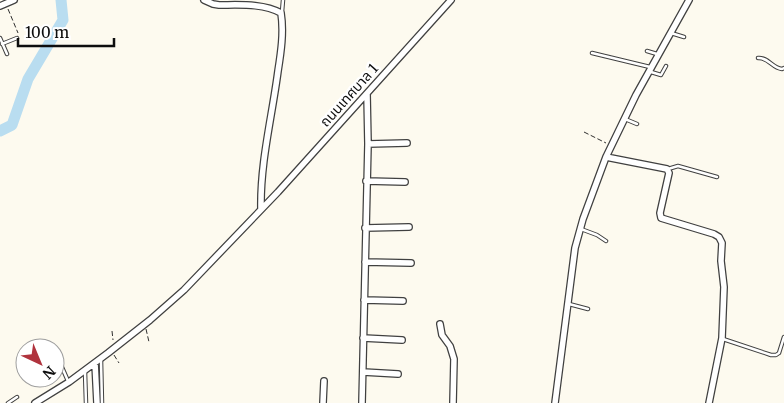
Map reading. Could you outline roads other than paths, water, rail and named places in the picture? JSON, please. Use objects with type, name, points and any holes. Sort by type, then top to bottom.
[{"type":"street","points":[[3,5],[14,0]]},
{"type":"street","points":[[204,0],[219,5],[270,8],[281,13],[283,30],[280,59],[261,185],[263,208]]},
{"type":"street","name":"ถนนเทศบาล 1","points":[[35,403],[95,363],[145,324],[184,290],[278,192],[452,0]]},
{"type":"street","points":[[556,403],[575,248],[580,228],[611,146],[650,69],[689,0]]},
{"type":"street","points":[[362,403],[368,144],[367,94]]},
{"type":"street","points":[[368,144],[407,143]]},
{"type":"street","points":[[606,157],[667,169],[669,174],[660,213],[661,218],[714,234],[719,237],[722,243],[721,261],[724,287],[722,338],[709,403]]},
{"type":"street","points":[[366,181],[405,182]]},
{"type":"street","points":[[365,228],[410,227]]},
{"type":"street","points":[[365,262],[411,263]]},
{"type":"street","points":[[364,300],[403,301]]},
{"type":"street","points":[[440,324],[442,335],[450,346],[454,359],[453,403]]},
{"type":"street","points":[[364,338],[402,340]]},
{"type":"street","points":[[95,363],[96,403]]},
{"type":"street","points":[[363,372],[398,374]]},
{"type":"street","points":[[323,403],[324,381]]},
{"type":"lane","points":[[281,13],[284,0]]},
{"type":"lane","points":[[671,33],[684,37]]},
{"type":"lane","points":[[0,38],[7,54]]},
{"type":"lane","points":[[2,44],[17,38]]},
{"type":"lane","points":[[647,51],[659,54]]},
{"type":"lane","points":[[592,53],[650,69],[661,75],[666,66]]},
{"type":"lane","points":[[758,58],[765,59],[777,69],[784,68]]},
{"type":"lane","points":[[624,119],[637,124]]},
{"type":"lane","points":[[667,169],[678,166],[717,177]]},
{"type":"lane","points":[[580,228],[597,235],[606,242]]},
{"type":"lane","points":[[568,304],[588,309]]},
{"type":"lane","points":[[722,338],[776,355],[779,353],[784,337]]},
{"type":"lane","points":[[101,358],[102,403]]},
{"type":"lane","points":[[85,370],[86,403]]},
{"type":"lane","points":[[65,374],[69,382]]},
{"type":"lane","points":[[8,403],[17,397]]},
{"type":"waterway","points":[[0,131],[12,125],[28,79],[63,20],[61,0]]}]
